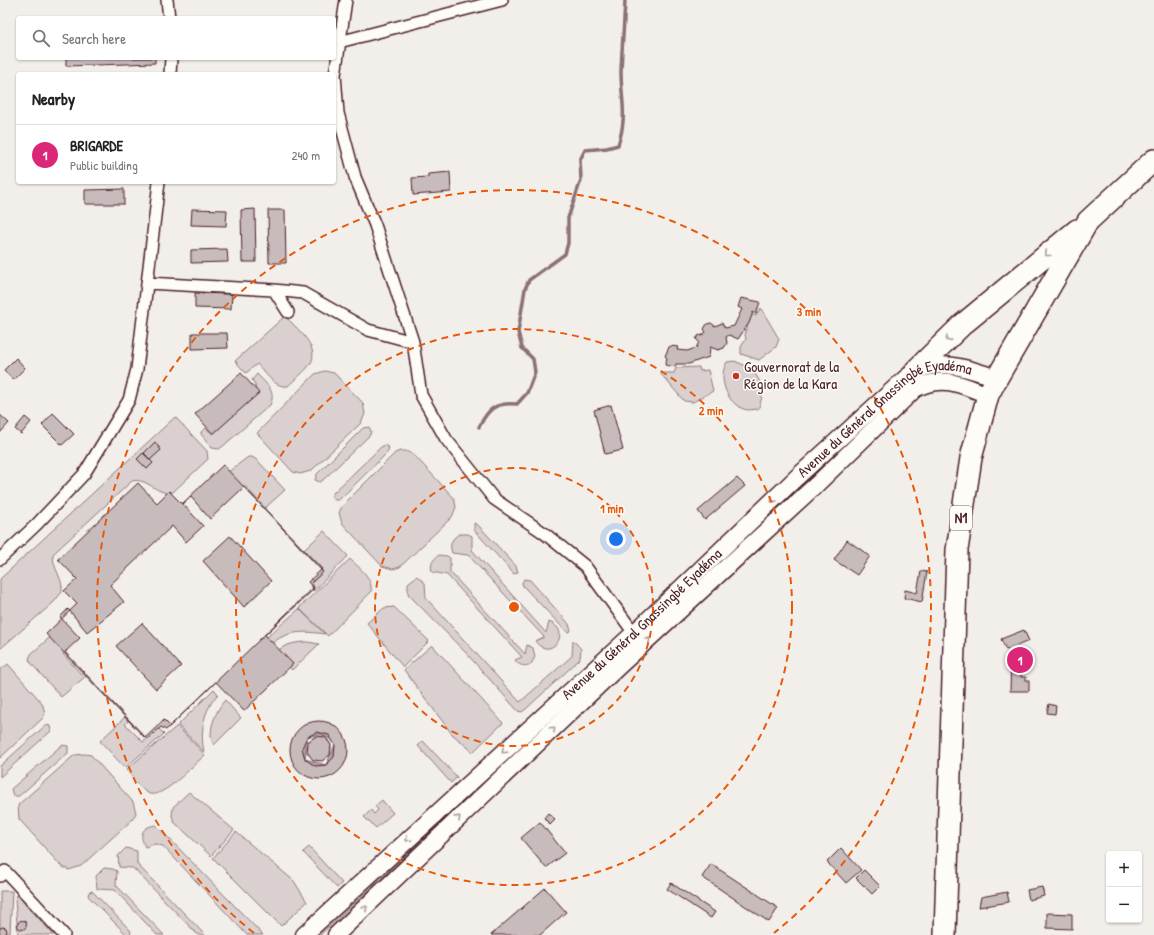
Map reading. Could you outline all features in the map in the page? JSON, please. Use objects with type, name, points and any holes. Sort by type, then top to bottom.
[{"type":"highway","name":"N1","points":[[945,935],[958,550],[971,458],[993,387],[1088,221],[1154,160]]},
{"type":"highway","points":[[916,370],[962,325],[1088,221]]},
{"type":"main road","name":"Avenue du Général Gnassingbé Eyadéma","points":[[304,935],[634,633],[796,478],[916,370],[934,365],[957,365],[993,387]]},
{"type":"main road","name":"Avenue du Général Gnassingbé Eyadéma","points":[[340,934],[617,668],[808,493],[915,389],[925,384],[937,381],[993,387]]},
{"type":"main road","points":[[796,478],[808,493]]},
{"type":"street","points":[[167,0],[169,16]]},
{"type":"street","points":[[335,72],[346,0]]},
{"type":"street","points":[[339,42],[502,0]]},
{"type":"street","points":[[170,72],[171,60]]},
{"type":"street","points":[[336,88],[338,113],[355,177],[375,225],[413,342],[421,396],[446,439],[494,499],[544,533],[585,566],[634,633]]},
{"type":"street","points":[[0,559],[37,524],[84,474],[129,400],[136,368],[142,313],[148,283],[159,184]]},
{"type":"street","points":[[148,283],[303,292],[368,330],[413,342]]},
{"type":"street","points":[[274,290],[288,312]]},
{"type":"street","points":[[2,871],[64,935]]},
{"type":"shaded area","points":[[761,308],[779,339],[776,347],[759,360],[741,354],[741,347],[746,339],[745,335],[751,314],[756,316]]},
{"type":"shaded area","points":[[285,316],[305,337],[312,350],[313,357],[309,366],[288,386],[279,385],[274,382],[257,364],[246,373],[235,361]]},
{"type":"shaded area","points":[[734,361],[749,368],[758,379],[762,393],[758,409],[748,410],[741,408],[735,404],[726,392],[723,376],[724,369],[727,362]]},
{"type":"shaded area","points":[[699,367],[700,371],[708,370],[713,391],[693,402],[684,401],[660,373],[674,373],[676,368]]},
{"type":"shaded area","points":[[325,371],[334,373],[363,403],[365,414],[361,423],[311,471],[300,474],[293,472],[257,433],[315,374]]},
{"type":"shaded area","points":[[257,374],[270,388],[272,400],[270,405],[222,447],[219,449],[212,448],[201,432],[206,428],[213,434],[256,394],[255,384],[252,380]]},
{"type":"shaded area","points":[[175,417],[207,451],[208,459],[173,492],[163,492],[143,482],[132,481],[53,554],[54,564],[61,583],[62,592],[53,603],[0,649],[0,579]]},
{"type":"shaded area","points":[[369,427],[371,431],[370,435],[323,480],[320,482],[315,480],[317,474],[363,428]]},
{"type":"shaded area","points":[[385,445],[389,448],[387,453],[339,500],[332,498],[333,493],[381,447]]},
{"type":"shaded area","points":[[406,451],[414,455],[454,498],[456,507],[452,517],[400,567],[393,569],[382,566],[342,523],[339,513],[342,506],[395,453]]},
{"type":"shaded area","points":[[248,457],[252,457],[257,460],[285,490],[265,508],[244,485],[230,497],[223,476]]},
{"type":"shaded area","points":[[474,523],[478,525],[516,566],[518,572],[514,574],[474,530]]},
{"type":"shaded area","points":[[324,531],[348,556],[314,591],[311,583],[323,572],[304,550]]},
{"type":"shaded area","points":[[459,534],[468,534],[472,536],[472,550],[546,633],[549,622],[556,626],[560,638],[553,647],[541,647],[535,641],[544,637],[468,555],[452,553],[451,542]]},
{"type":"shaded area","points":[[439,555],[450,558],[450,572],[525,654],[527,645],[533,648],[535,657],[531,664],[518,664],[515,660],[522,657],[447,575],[432,572],[432,563]]},
{"type":"shaded area","points":[[350,559],[368,577],[371,592],[328,636],[299,608]]},
{"type":"shaded area","points":[[417,576],[425,583],[426,598],[520,702],[572,656],[573,640],[581,649],[580,659],[526,709],[522,712],[518,711],[466,653],[408,594],[408,583]]},
{"type":"shaded area","points":[[524,579],[530,580],[569,624],[571,631],[568,632],[563,628],[523,586],[522,583]]},
{"type":"shaded area","points":[[394,607],[429,641],[403,667],[367,623],[384,608]]},
{"type":"shaded area","points":[[299,609],[325,634],[303,632],[289,634],[276,640],[270,645],[266,642],[269,639],[267,637]]},
{"type":"shaded area","points":[[64,625],[67,651],[63,654],[81,674],[83,673],[86,676],[61,697],[29,659],[31,654]]},
{"type":"shaded area","points":[[308,642],[319,644],[292,670],[276,652],[291,644]]},
{"type":"shaded area","points":[[432,645],[503,723],[473,752],[452,734],[404,670]]},
{"type":"shaded area","points":[[8,664],[42,703],[45,713],[43,718],[0,758],[0,670]]},
{"type":"shaded area","points":[[214,689],[218,694],[209,707],[204,722],[202,736],[204,752],[178,725]]},
{"type":"shaded area","points":[[225,700],[241,718],[214,745],[211,734],[213,722],[215,715]]},
{"type":"shaded area","points":[[125,717],[128,721],[125,724],[143,742],[159,729],[164,734],[125,768],[100,741]]},
{"type":"shaded area","points":[[46,725],[50,726],[51,731],[0,777],[0,766]]},
{"type":"shaded area","points":[[177,726],[205,755],[171,786],[156,794],[150,794],[140,787],[126,770]]},
{"type":"shaded area","points":[[322,726],[337,734],[343,744],[343,755],[337,765],[328,772],[317,774],[306,771],[297,759],[295,752],[295,746],[300,736],[316,727]],"holes":[[[320,734],[330,739],[335,745],[326,765],[305,759],[307,737]]]},
{"type":"shaded area","points":[[314,736],[324,736],[331,743],[331,753],[324,760],[314,760],[307,753],[307,743]]},
{"type":"shaded area","points":[[423,741],[457,777],[451,783],[418,746]]},
{"type":"shaded area","points":[[62,745],[68,746],[68,753],[19,796],[13,796],[11,789]]},
{"type":"shaded area","points":[[517,751],[517,753],[320,935],[311,935]]},
{"type":"shaded area","points":[[75,755],[91,755],[133,802],[136,813],[132,820],[81,866],[69,870],[61,866],[19,819],[18,805],[71,758]]},
{"type":"shaded area","points":[[189,792],[234,830],[211,856],[174,822],[172,816],[173,807]]},
{"type":"shaded area","points":[[382,800],[393,813],[376,828],[364,817],[371,810],[374,814],[378,810],[375,806]]},
{"type":"shaded area","points":[[156,825],[263,935],[247,935],[163,846],[155,844],[145,847],[142,839],[144,830]]},
{"type":"shaded area","points":[[236,832],[294,881],[307,902],[281,926],[213,858]]},
{"type":"shaded area","points":[[309,847],[342,883],[337,888],[303,852]]},
{"type":"shaded area","points":[[126,848],[137,851],[137,864],[205,935],[198,935],[133,868],[119,867],[118,856]]},
{"type":"shaded area","points":[[104,868],[117,871],[116,885],[164,935],[157,935],[115,890],[97,889],[96,876]]},
{"type":"shaded area","points":[[0,891],[12,891],[10,933],[0,935]]},
{"type":"shaded area","points":[[92,891],[131,931],[130,935],[127,935],[88,896],[89,892]]},
{"type":"shaded area","points":[[17,895],[54,935],[18,935],[15,900]]},
{"type":"building","points":[[66,60],[155,60],[155,63],[66,66]]},
{"type":"building","points":[[450,172],[451,192],[413,195],[412,178],[428,177],[428,174]]},
{"type":"building","points":[[124,189],[124,204],[85,204],[85,190]]},
{"type":"building","points":[[192,209],[227,210],[226,226],[191,225]]},
{"type":"building","points":[[255,209],[256,262],[242,262],[241,210]]},
{"type":"building","points":[[268,210],[285,210],[286,263],[269,263]]},
{"type":"building","points":[[227,249],[228,262],[191,263],[191,250]]},
{"type":"building","points":[[195,293],[232,294],[231,309],[195,308]]},
{"type":"building","points":[[741,298],[760,302],[756,314],[753,312],[749,323],[738,339],[729,335],[726,337],[727,343],[724,348],[718,350],[710,347],[709,357],[689,364],[676,364],[675,367],[665,365],[667,358],[665,356],[669,347],[678,347],[677,350],[687,351],[696,348],[699,342],[696,339],[699,335],[701,336],[706,332],[704,329],[707,324],[711,323],[715,326],[722,323],[725,328],[734,326],[742,309],[738,307]]},
{"type":"building","points":[[192,333],[227,333],[228,348],[192,349]]},
{"type":"building","points":[[16,358],[25,368],[13,380],[4,370]]},
{"type":"building","points":[[241,373],[259,393],[213,434],[195,414]]},
{"type":"building","points":[[611,405],[623,450],[605,454],[594,410]]},
{"type":"building","points":[[53,413],[74,434],[62,445],[42,425]]},
{"type":"building","points":[[0,415],[9,423],[0,433]]},
{"type":"building","points":[[25,417],[31,422],[21,434],[15,429]]},
{"type":"building","points":[[155,442],[161,450],[150,460],[144,453]]},
{"type":"building","points":[[143,453],[153,463],[147,469],[137,459]]},
{"type":"building","points":[[223,465],[322,569],[308,582],[314,589],[265,635],[293,664],[244,711],[216,682],[170,726],[164,720],[145,738],[46,634],[77,604],[64,591],[77,579],[58,559],[138,483],[157,503],[169,491],[182,504]]},
{"type":"building","points":[[737,478],[745,486],[705,520],[698,511]]},
{"type":"building","points":[[244,487],[323,572],[311,583],[314,587],[166,730],[161,727],[147,739],[65,652],[80,638],[60,617],[68,609],[87,632],[124,602],[110,585],[172,526],[186,542],[203,526],[183,504],[191,497],[210,519]],"holes":[[[230,536],[271,581],[244,607],[203,561]],[[142,623],[181,666],[156,689],[116,646]]]},
{"type":"building","points":[[847,540],[870,556],[857,575],[834,560]]},
{"type":"building","points":[[921,571],[927,572],[922,602],[904,598],[905,590],[917,593]]},
{"type":"building","points":[[1024,630],[1029,641],[1006,650],[1001,639]]},
{"type":"building","points":[[1011,654],[1022,655],[1021,677],[1026,677],[1026,681],[1029,681],[1029,691],[1010,691]]},
{"type":"building","points":[[1049,704],[1056,706],[1055,714],[1047,713]]},
{"type":"building","points":[[319,721],[330,723],[343,734],[346,739],[348,750],[346,761],[335,774],[330,777],[319,779],[308,777],[295,766],[292,761],[290,750],[292,739],[303,726],[308,723]]},
{"type":"building","points":[[317,732],[329,735],[335,745],[334,757],[326,765],[315,766],[305,759],[302,748],[307,737]],"holes":[[[316,736],[325,737],[331,745],[330,755],[322,761],[313,760],[307,752],[308,742]]]},
{"type":"building","points":[[548,813],[555,819],[550,824],[544,818]]},
{"type":"building","points":[[540,822],[565,853],[546,868],[521,838]]},
{"type":"building","points":[[841,848],[861,870],[846,883],[827,862]]},
{"type":"building","points":[[711,864],[778,908],[769,922],[702,877]]},
{"type":"building","points":[[864,870],[880,886],[872,894],[856,878]]},
{"type":"building","points":[[671,883],[715,912],[711,918],[667,889]]},
{"type":"building","points":[[1042,887],[1044,896],[1029,900],[1027,890]]},
{"type":"building","points":[[545,888],[566,912],[540,935],[491,935]]},
{"type":"building","points":[[1007,892],[1009,902],[979,907],[981,897]]},
{"type":"building","points":[[1047,913],[1072,914],[1072,929],[1047,928]]},
{"type":"building","points":[[22,920],[27,925],[22,930],[17,925]]},
{"type":"building","points":[[3,927],[6,928],[6,934],[3,935],[0,934],[-1,931],[0,928]]},
{"type":"waterway","points":[[479,427],[489,411],[493,408],[503,404],[517,404],[527,393],[535,372],[533,359],[522,348],[518,332],[525,289],[529,280],[565,254],[568,243],[568,218],[581,180],[580,160],[585,150],[607,148],[618,145],[623,125],[621,71],[625,0]]},
{"type":"place","name":"Gouvernorat de la Région de la Kara","points":[[736,376]]},
{"type":"place","name":"BRIGARDE","points":[[1020,660]]}]
